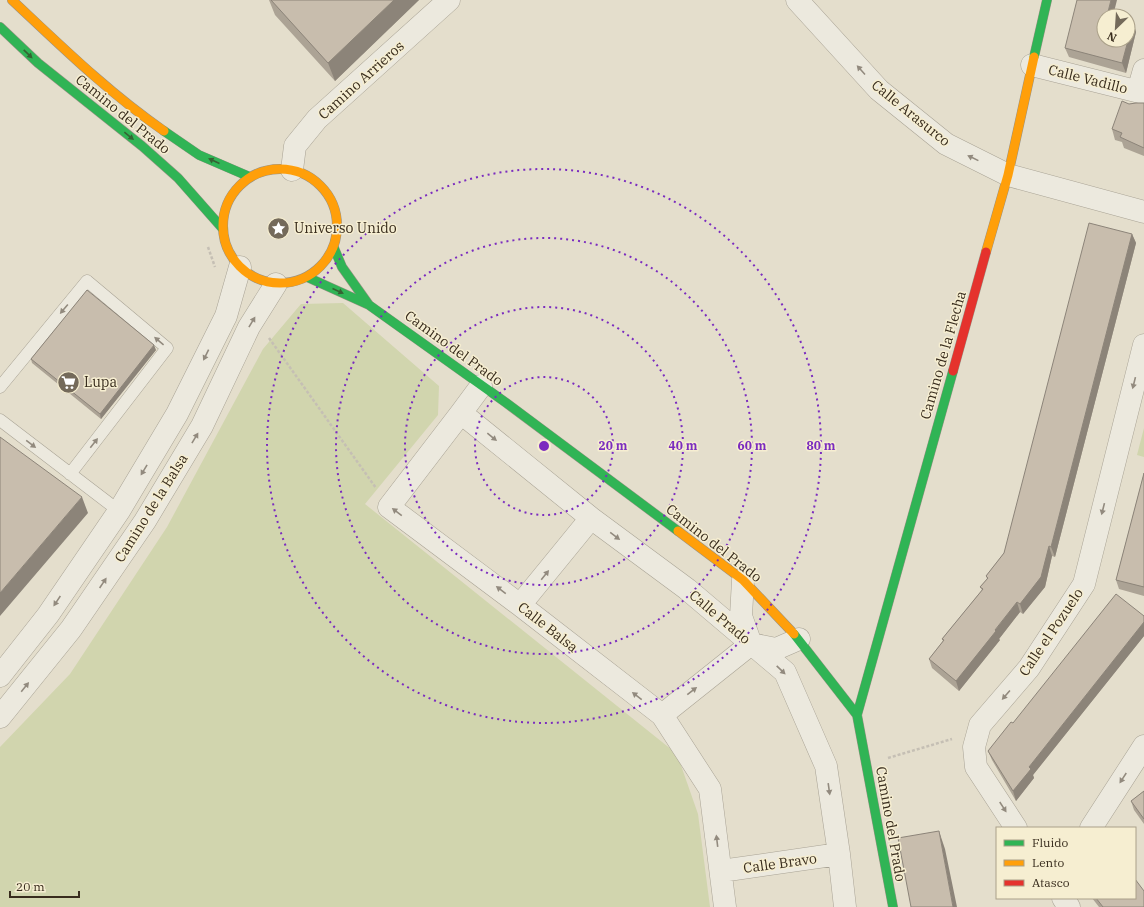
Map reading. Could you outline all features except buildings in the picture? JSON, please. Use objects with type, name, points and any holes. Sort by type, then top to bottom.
[{"type":"main road","name":"Camino del Prado","points":[[12,0],[114,93],[157,126],[200,155],[250,177]]},
{"type":"main road","name":"Camino de la Flecha","points":[[857,715],[1008,175],[1047,0]]},
{"type":"main road","name":"Camino del Prado","points":[[0,27],[38,63],[142,146],[178,178],[223,229]]},
{"type":"main road","points":[[280,169],[292,170],[308,176],[321,186],[331,200],[337,215],[338,232],[334,248],[327,260],[318,270],[307,277],[292,283],[276,284],[263,281],[250,275],[240,267],[231,256],[225,243],[223,229],[224,214],[229,200],[238,187],[250,177],[266,171],[280,169]]},
{"type":"main road","name":"Camino del Prado","points":[[334,248],[342,267],[369,305]]},
{"type":"main road","name":"Camino del Prado","points":[[307,277],[369,305],[505,402],[743,580],[799,639],[857,715],[892,907]]},
{"type":"street","name":"Camino Arrieros","points":[[292,170],[295,146],[317,119],[449,0]]},
{"type":"street","name":"Calle Arasurco","points":[[797,0],[879,90],[946,144],[1008,175],[1144,212]]},
{"type":"street","name":"Calle Vadillo","points":[[1032,65],[1141,92]]},
{"type":"street","points":[[1141,92],[1144,70]]},
{"type":"street","name":"Camino de la Balsa","points":[[0,676],[48,615],[119,511],[177,414],[226,316],[240,267]]},
{"type":"street","name":"Camino de la Balsa","points":[[0,717],[71,629],[145,521],[202,426],[249,327],[276,284]]},
{"type":"street","name":"Calle el Pozuelo","points":[[1015,827],[976,767],[974,747],[980,725],[1029,668],[1084,584],[1144,345]]},
{"type":"street","points":[[390,506],[481,386]]},
{"type":"street","name":"Calle Prado","points":[[461,413],[591,518],[687,589],[786,672],[826,766],[846,907]]},
{"type":"street","name":"Calle Balsa","points":[[390,506],[662,715],[710,789],[726,907]]},
{"type":"street","points":[[520,605],[591,518]]},
{"type":"street","points":[[743,580],[741,616],[751,644]]},
{"type":"street","points":[[662,715],[751,644],[776,649],[799,639]]},
{"type":"street","points":[[1092,827],[1144,746]]},
{"type":"street","name":"Calle Bravo","points":[[721,871],[839,854]]},
{"type":"lane","points":[[0,387],[87,281],[167,348],[70,474]]},
{"type":"lane","points":[[0,420],[119,511]]},
{"type":"path","points":[[206,242],[216,273]]},
{"type":"path","points":[[268,336],[390,506]]},
{"type":"path","points":[[867,766],[955,738],[974,747]]},
{"type":"green space","points":[[343,303],[439,386],[438,415],[365,504],[677,754],[698,814],[710,907],[0,907],[0,747],[70,674],[167,527],[263,349],[301,304]]},
{"type":"green space","points":[[1144,428],[1144,457],[1137,455]]},
{"type":"traffic: fast","points":[[1034,57],[1047,0]]},
{"type":"traffic: fast","points":[[0,27],[38,63],[142,146],[178,178],[223,229]]},
{"type":"traffic: fast","points":[[164,131],[199,155],[250,177]]},
{"type":"traffic: fast","points":[[334,248],[342,267],[369,305]]},
{"type":"traffic: fast","points":[[307,277],[369,305],[505,402],[678,531]]},
{"type":"traffic: fast","points":[[857,715],[953,371]]},
{"type":"traffic: fast","points":[[794,634],[857,715],[893,907]]},
{"type":"traffic: slow","points":[[12,0],[67,52],[105,85],[164,131]]},
{"type":"traffic: slow","points":[[986,252],[1008,175],[1034,57]]},
{"type":"traffic: slow","points":[[280,169],[302,173],[312,178],[328,194],[333,204],[337,226],[333,248],[328,258],[312,274],[302,279],[280,283],[258,279],[248,274],[232,258],[227,248],[223,226],[227,204],[232,194],[248,178],[258,173],[280,169]]},
{"type":"traffic: slow","points":[[678,531],[743,580],[794,634]]},
{"type":"traffic: jam","points":[[953,371],[986,252]]},
{"type":"place","name":"Universo Unido","points":[[279,228]]},
{"type":"place","name":"Lupa","points":[[69,382]]}]
